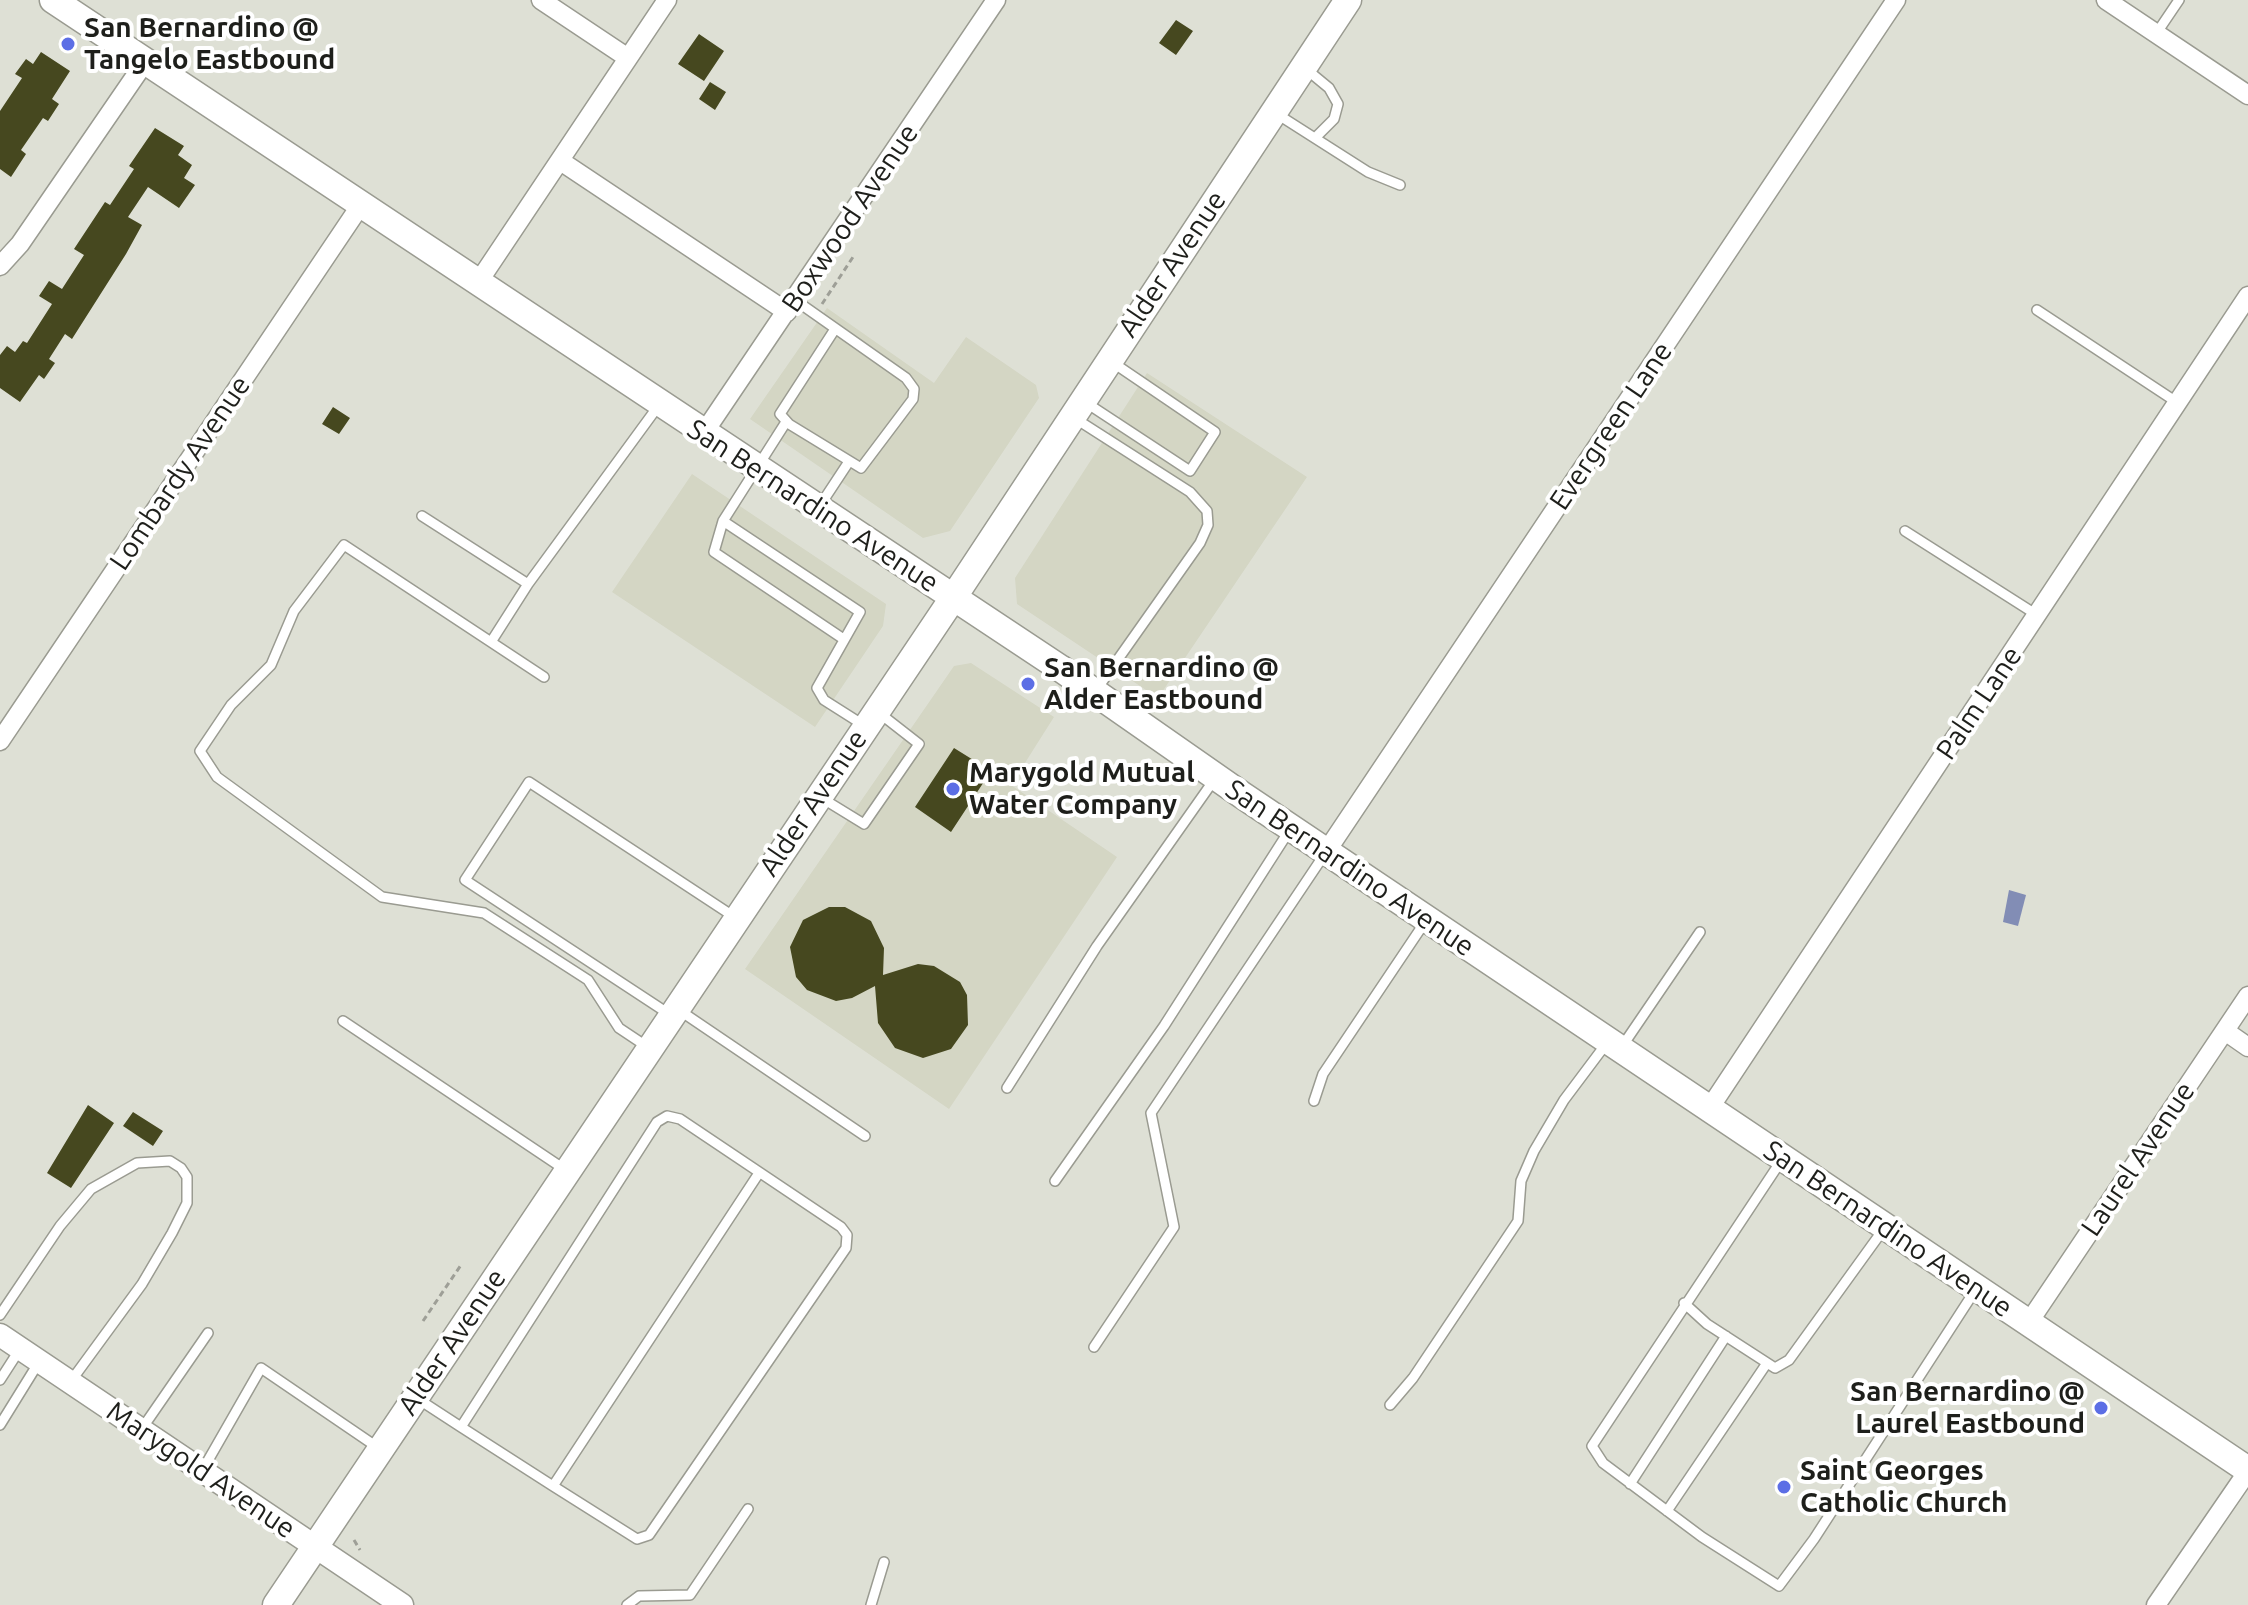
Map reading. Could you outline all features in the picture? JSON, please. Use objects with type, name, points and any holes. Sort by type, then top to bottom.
[{"type":"main road","name":"San Bernardino Avenue","points":[[53,0],[1095,692],[1326,852],[2248,1470]]},
{"type":"main road","name":"Alder Avenue","points":[[276,1605],[953,598],[1348,0]]},
{"type":"street","points":[[541,0],[628,58]]},
{"type":"street","points":[[477,284],[562,162],[667,0]]},
{"type":"street","name":"Boxwood Avenue","points":[[703,434],[996,0]]},
{"type":"street","name":"Evergreen Lane","points":[[1326,852],[1896,0]]},
{"type":"street","points":[[2106,0],[2248,95]]},
{"type":"street","points":[[0,266],[20,244],[145,62]]},
{"type":"street","points":[[562,162],[791,306]]},
{"type":"street","name":"Lombardy Avenue","points":[[0,741],[360,206]]},
{"type":"street","name":"Palm Lane","points":[[1709,1109],[2248,296]]},
{"type":"street","name":"Laurel Avenue","points":[[2029,1322],[2248,996]]},
{"type":"street","points":[[2225,1031],[2248,1047]]},
{"type":"street","name":"Marygold Avenue","points":[[0,1335],[402,1605]]},
{"type":"street","points":[[2156,1605],[2248,1470]]},
{"type":"lane","points":[[2156,34],[2179,0]]},
{"type":"lane","points":[[1303,67],[1329,88],[1338,104],[1334,119],[1315,138]]},
{"type":"lane","points":[[1274,112],[1368,172],[1400,185]]},
{"type":"lane","points":[[791,306],[835,329],[906,378],[915,394],[866,465],[857,469],[786,422],[780,414],[781,408],[835,329]]},
{"type":"lane","points":[[2037,310],[2178,403]]},
{"type":"lane","points":[[1077,408],[1136,436],[1190,471],[1215,432],[1109,360]]},
{"type":"lane","points":[[491,642],[528,584],[659,405]]},
{"type":"lane","points":[[1077,408],[1190,492],[1207,511],[1208,525],[1200,543],[1095,692]]},
{"type":"lane","points":[[786,422],[723,521],[716,541],[716,555],[842,638]]},
{"type":"lane","points":[[817,509],[848,463]]},
{"type":"lane","points":[[422,516],[528,584]]},
{"type":"lane","points":[[723,521],[860,612],[842,638],[841,647],[817,688],[824,700],[870,718],[919,744],[864,824],[818,796]]},
{"type":"lane","points":[[1905,531],[2037,615]]},
{"type":"lane","points":[[544,677],[344,545],[294,611],[271,665],[231,705],[200,751],[217,777],[382,897],[484,913],[588,980],[619,1028],[649,1048]]},
{"type":"lane","points":[[1007,1088],[1097,946],[1216,777]]},
{"type":"lane","points":[[736,918],[529,782],[465,880],[865,1136]]},
{"type":"lane","points":[[1055,1181],[1164,1026],[1291,828]]},
{"type":"lane","points":[[1094,1347],[1174,1227],[1151,1113],[1326,852]]},
{"type":"lane","points":[[1314,1101],[1323,1074],[1427,919]]},
{"type":"lane","points":[[1390,1405],[1413,1378],[1518,1221],[1521,1181],[1534,1151],[1564,1100],[1614,1045],[1700,932]]},
{"type":"lane","points":[[343,1021],[567,1170]]},
{"type":"lane","points":[[415,1397],[461,1427],[553,1486],[637,1539],[649,1535],[846,1248],[847,1235],[841,1227],[680,1119],[667,1116],[657,1122],[461,1427]]},
{"type":"lane","points":[[1783,1158],[1592,1446],[1603,1463],[1630,1484],[1779,1586],[1814,1539],[1977,1287]]},
{"type":"lane","points":[[0,1315],[60,1226],[91,1189],[137,1163],[170,1161],[181,1168],[187,1177],[189,1189],[187,1203],[172,1233],[142,1284],[70,1383]]},
{"type":"lane","points":[[553,1486],[759,1173]]},
{"type":"lane","points":[[1684,1303],[1726,1336],[1775,1368],[1789,1360],[1885,1227]]},
{"type":"lane","points":[[141,1430],[208,1333]]},
{"type":"lane","points":[[1630,1484],[1726,1336]]},
{"type":"lane","points":[[0,1380],[20,1349]]},
{"type":"lane","points":[[0,1425],[39,1362]]},
{"type":"lane","points":[[1666,1510],[1767,1363]]},
{"type":"lane","points":[[202,1471],[261,1368],[380,1449]]},
{"type":"lane","points":[[627,1605],[639,1596],[690,1595],[748,1509]]},
{"type":"lane","points":[[871,1605],[884,1562]]},
{"type":"path","points":[[819,308],[855,254]]},
{"type":"path","points":[[423,1321],[461,1265]]},
{"type":"path","points":[[354,1540],[360,1550]]},
{"type":"shaded area","points":[[827,308],[934,383],[966,337],[1036,385],[1039,398],[950,531],[923,538],[750,419]]},
{"type":"shaded area","points":[[1147,373],[1307,477],[1158,698],[1017,604],[1015,578]]},
{"type":"shaded area","points":[[692,474],[886,604],[883,626],[815,727],[612,592]]},
{"type":"shaded area","points":[[971,663],[1054,717],[1011,785],[1117,857],[949,1109],[745,969],[954,666]]},
{"type":"water","points":[[2009,890],[2026,895],[2018,926],[2003,922]]},
{"type":"building","points":[[1176,20],[1193,31],[1176,55],[1159,43]]},
{"type":"building","points":[[699,34],[724,51],[704,81],[678,64]]},
{"type":"building","points":[[41,52],[70,71],[52,99],[59,104],[48,121],[43,118],[21,150],[26,154],[11,177],[0,169],[0,111],[22,78],[15,74],[26,59],[33,64]]},
{"type":"building","points":[[710,82],[726,92],[715,110],[699,99]]},
{"type":"building","points":[[155,128],[184,146],[178,155],[192,165],[184,178],[195,185],[179,208],[148,187],[128,217],[142,225],[126,254],[72,339],[65,334],[49,359],[55,363],[44,379],[39,375],[20,402],[0,388],[0,355],[7,346],[15,352],[23,341],[27,343],[52,304],[39,296],[49,281],[62,289],[84,255],[74,249],[105,202],[110,205],[134,169],[129,166]]},
{"type":"building","points":[[333,407],[350,418],[339,434],[322,424]]},
{"type":"building","name":"Marygold Mutual Water Company","points":[[954,748],[991,771],[951,832],[915,807]]},
{"type":"building","points":[[829,907],[845,907],[871,921],[884,948],[883,975],[918,964],[934,966],[960,982],[967,995],[968,1025],[951,1049],[923,1058],[895,1048],[878,1023],[875,986],[852,998],[836,1001],[807,990],[796,977],[790,947],[803,920]]},
{"type":"building","points":[[88,1105],[114,1123],[71,1188],[47,1173]]},
{"type":"building","points":[[133,1112],[163,1131],[153,1146],[123,1126]]},
{"type":"place","name":"San Bernardino @ Tangelo Eastbound","points":[[68,44]]},
{"type":"place","name":"San Bernardino @ Alder Eastbound","points":[[1028,684]]},
{"type":"place","name":"Marygold Mutual Water Company","points":[[953,789]]},
{"type":"place","name":"San Bernardino @ Laurel Eastbound","points":[[2101,1408]]},
{"type":"place","name":"Saint Georges Catholic Church","points":[[1784,1487]]}]
